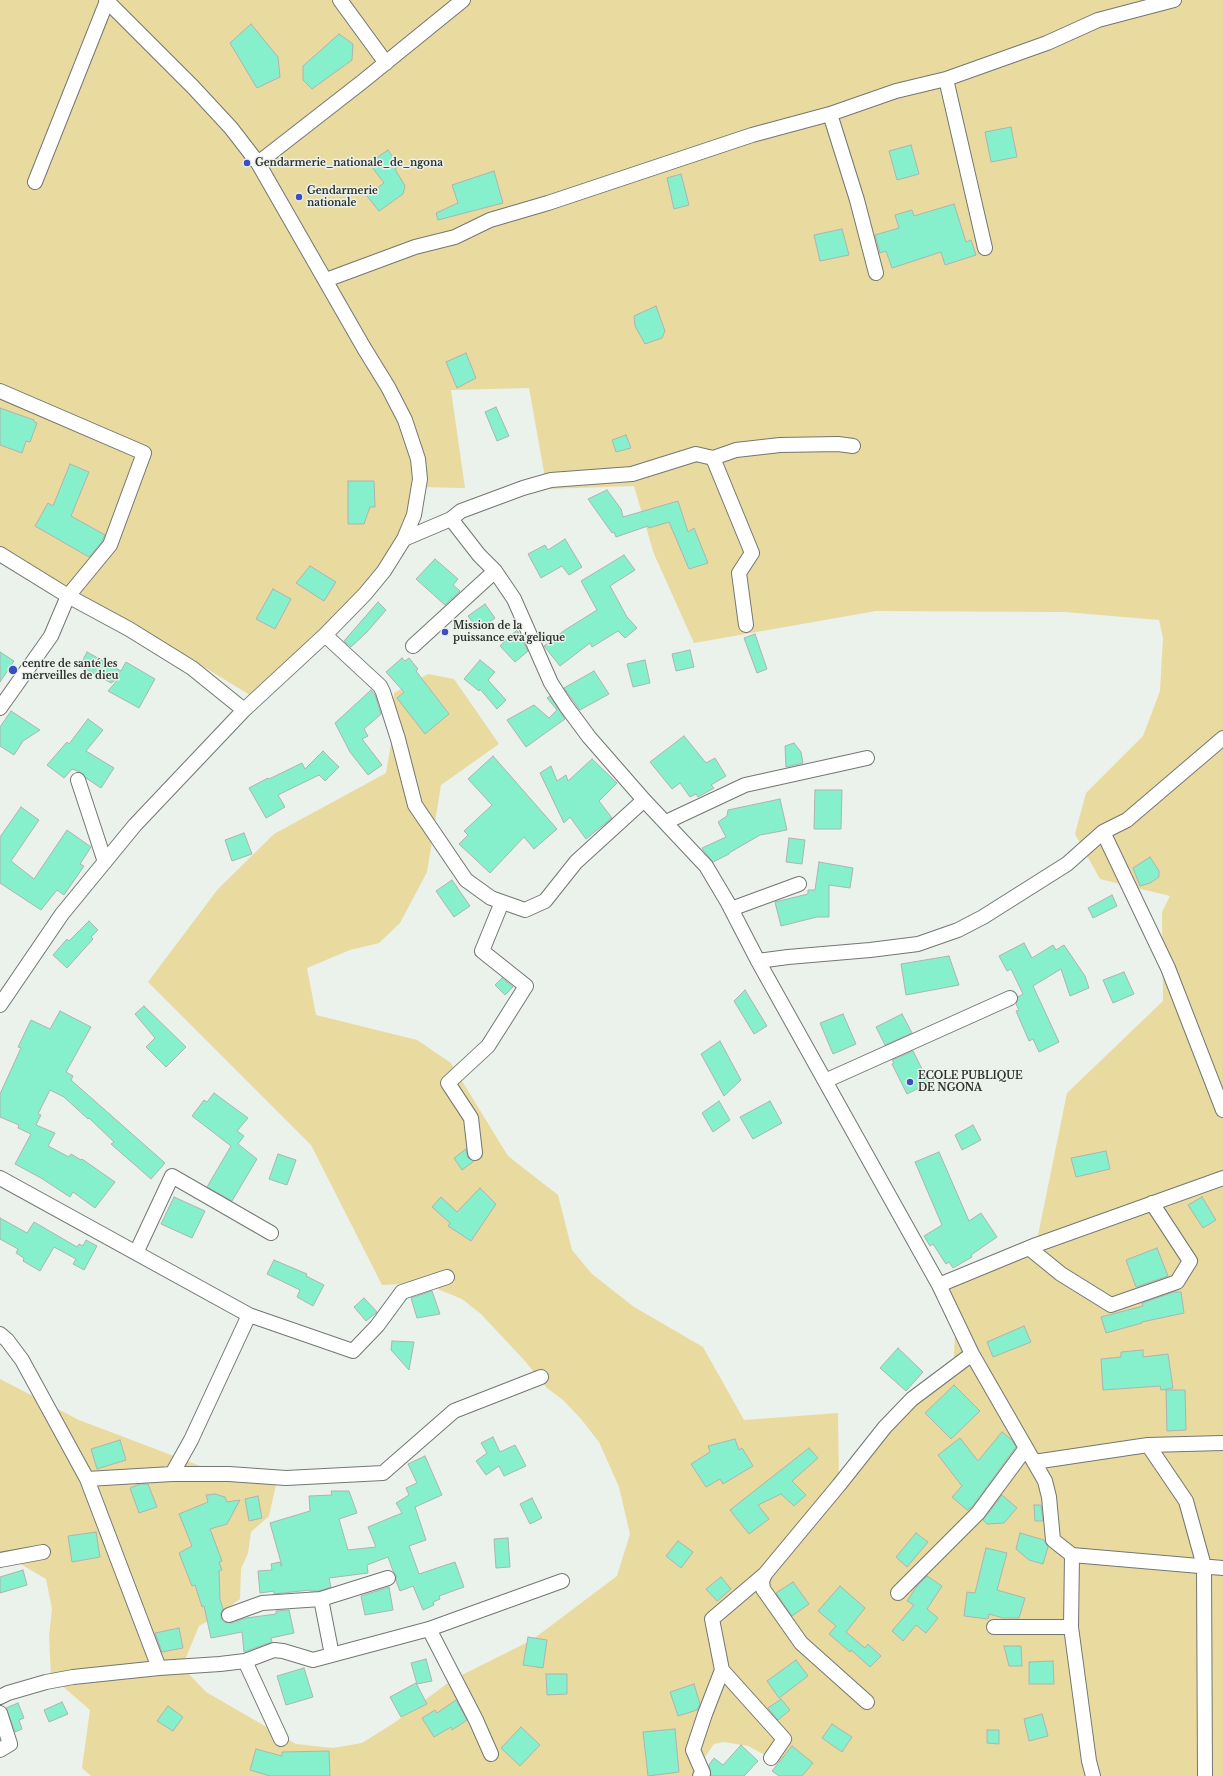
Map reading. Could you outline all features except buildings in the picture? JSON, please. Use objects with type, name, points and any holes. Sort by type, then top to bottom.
[{"type":"street","points":[[0,1005],[62,914],[135,825],[244,710],[366,594],[384,572],[404,539],[414,515],[420,480],[419,464],[405,420],[388,387],[258,163],[231,128],[198,92],[107,0],[35,182]]},
{"type":"street","points":[[340,0],[386,63]]},
{"type":"street","points":[[258,163],[386,63],[463,0]]},
{"type":"street","points":[[326,280],[414,247],[455,237],[490,220],[555,201],[752,135],[830,114],[896,91],[946,79],[1047,43],[1098,20],[1174,0]]},
{"type":"street","points":[[946,79],[985,248]]},
{"type":"street","points":[[830,114],[857,200],[876,272]]},
{"type":"street","points":[[0,391],[144,453],[110,545],[68,596],[51,636],[0,708]]},
{"type":"street","points":[[404,539],[451,519],[461,512],[522,488],[551,480],[632,474],[696,454],[713,458],[736,450],[780,445],[838,444],[853,446]]},
{"type":"street","points":[[713,458],[752,553],[739,573],[746,625]]},
{"type":"street","points":[[451,519],[479,556],[495,571],[514,599],[551,683],[566,706],[589,737],[644,800],[706,866],[731,909],[758,962],[939,1285],[972,1354],[1045,1481],[1049,1497],[1053,1540],[1072,1555],[1223,1568]]},
{"type":"street","points":[[0,554],[68,596],[129,629],[192,668],[244,710]]},
{"type":"street","points":[[413,646],[495,571]]},
{"type":"street","points":[[325,634],[380,686],[398,739],[415,805],[466,880],[491,898],[525,910],[545,901],[576,862],[644,800]]},
{"type":"street","points":[[758,962],[788,957],[918,944],[958,930],[983,917],[1067,864],[1103,832],[1127,820],[1223,738]]},
{"type":"street","points":[[666,822],[745,785],[867,758]]},
{"type":"street","points":[[78,780],[105,862]]},
{"type":"street","points":[[1103,832],[1168,968],[1223,1110]]},
{"type":"street","points":[[731,909],[799,884]]},
{"type":"street","points":[[474,1153],[471,1118],[448,1084],[488,1046],[526,986],[482,951],[502,902]]},
{"type":"street","points":[[825,1081],[1010,998]]},
{"type":"street","points":[[136,1253],[172,1176],[271,1233]]},
{"type":"street","points":[[0,1178],[249,1315],[353,1351],[377,1326],[402,1292],[447,1277]]},
{"type":"street","points":[[939,1285],[1029,1248],[1223,1178]]},
{"type":"street","points":[[1029,1248],[1061,1274],[1111,1305],[1177,1282],[1190,1261],[1152,1204]]},
{"type":"street","points":[[172,1474],[191,1440],[249,1315]]},
{"type":"street","points":[[0,1334],[7,1340],[22,1360],[87,1478],[159,1668]]},
{"type":"street","points":[[771,1758],[784,1739],[722,1670],[712,1619],[765,1574],[885,1427],[912,1399],[972,1354]]},
{"type":"street","points":[[87,1478],[172,1474],[229,1474],[286,1478],[383,1473],[454,1411],[541,1377]]},
{"type":"street","points":[[1034,1462],[1148,1445],[1223,1443]]},
{"type":"street","points":[[1148,1445],[1186,1501],[1204,1566],[1205,1776]]},
{"type":"street","points":[[898,1593],[978,1513],[1026,1448]]},
{"type":"street","points":[[0,1560],[43,1552]]},
{"type":"street","points":[[1072,1555],[1071,1627],[1089,1761],[1093,1776]]},
{"type":"street","points":[[765,1574],[762,1581],[763,1589],[801,1643],[867,1702]]},
{"type":"street","points":[[229,1614],[262,1603],[321,1599],[388,1578]]},
{"type":"street","points":[[0,1697],[8,1693],[46,1682],[73,1677],[159,1668],[220,1664],[246,1660],[274,1650],[283,1651],[313,1660],[429,1629],[562,1581]]},
{"type":"street","points":[[321,1599],[332,1655]]},
{"type":"street","points":[[994,1628],[1071,1627]]},
{"type":"street","points":[[429,1629],[476,1720],[491,1754]]},
{"type":"street","points":[[246,1660],[281,1739]]},
{"type":"street","points":[[700,1776],[702,1773],[693,1750],[722,1670]]},
{"type":"street","points":[[0,1713],[10,1744],[0,1750]]},
{"type":"shaded area","points":[[0,0],[1223,0],[1223,1776],[791,1776],[790,1768],[748,1746],[724,1742],[714,1744],[692,1776],[91,1776],[82,1768],[90,1710],[51,1676],[49,1636],[52,1609],[46,1579],[0,1552],[0,1379],[79,1420],[216,1472],[277,1480],[269,1516],[251,1532],[248,1553],[241,1569],[240,1599],[215,1617],[199,1626],[182,1667],[206,1692],[296,1744],[333,1748],[362,1743],[394,1723],[452,1680],[532,1640],[617,1576],[630,1534],[619,1487],[599,1442],[581,1419],[563,1400],[547,1388],[524,1360],[481,1314],[462,1299],[423,1283],[382,1285],[311,1145],[148,982],[218,889],[274,834],[386,773],[392,738],[394,693],[428,674],[454,679],[499,744],[441,785],[427,872],[400,923],[379,943],[350,950],[307,968],[316,1015],[417,1040],[451,1063],[508,1156],[558,1195],[572,1250],[592,1274],[634,1307],[703,1347],[744,1420],[838,1413],[839,1484],[885,1427],[953,1375],[956,1311],[939,1285],[1036,1245],[1067,1093],[1163,1001],[1162,912],[1170,896],[1100,879],[1075,834],[1086,793],[1143,736],[1160,691],[1163,638],[1159,620],[1065,612],[876,611],[694,643],[654,554],[634,486],[547,489],[529,388],[451,390],[465,488],[419,487],[400,555],[253,697],[134,624],[0,548]]},
{"type":"place","name":"Gendarmerie_nationale_de_ngona","points":[[247,163]]},
{"type":"place","name":"Gendarmerie nationale","points":[[299,197]]},
{"type":"place","name":"Mission de la puissance eva'gelique","points":[[445,632]]},
{"type":"place","name":"centre de santé les merveilles de dieu","points":[[13,670]]},
{"type":"place","name":"ECOLE PUBLIQUE DE NGONA","points":[[910,1082]]}]
